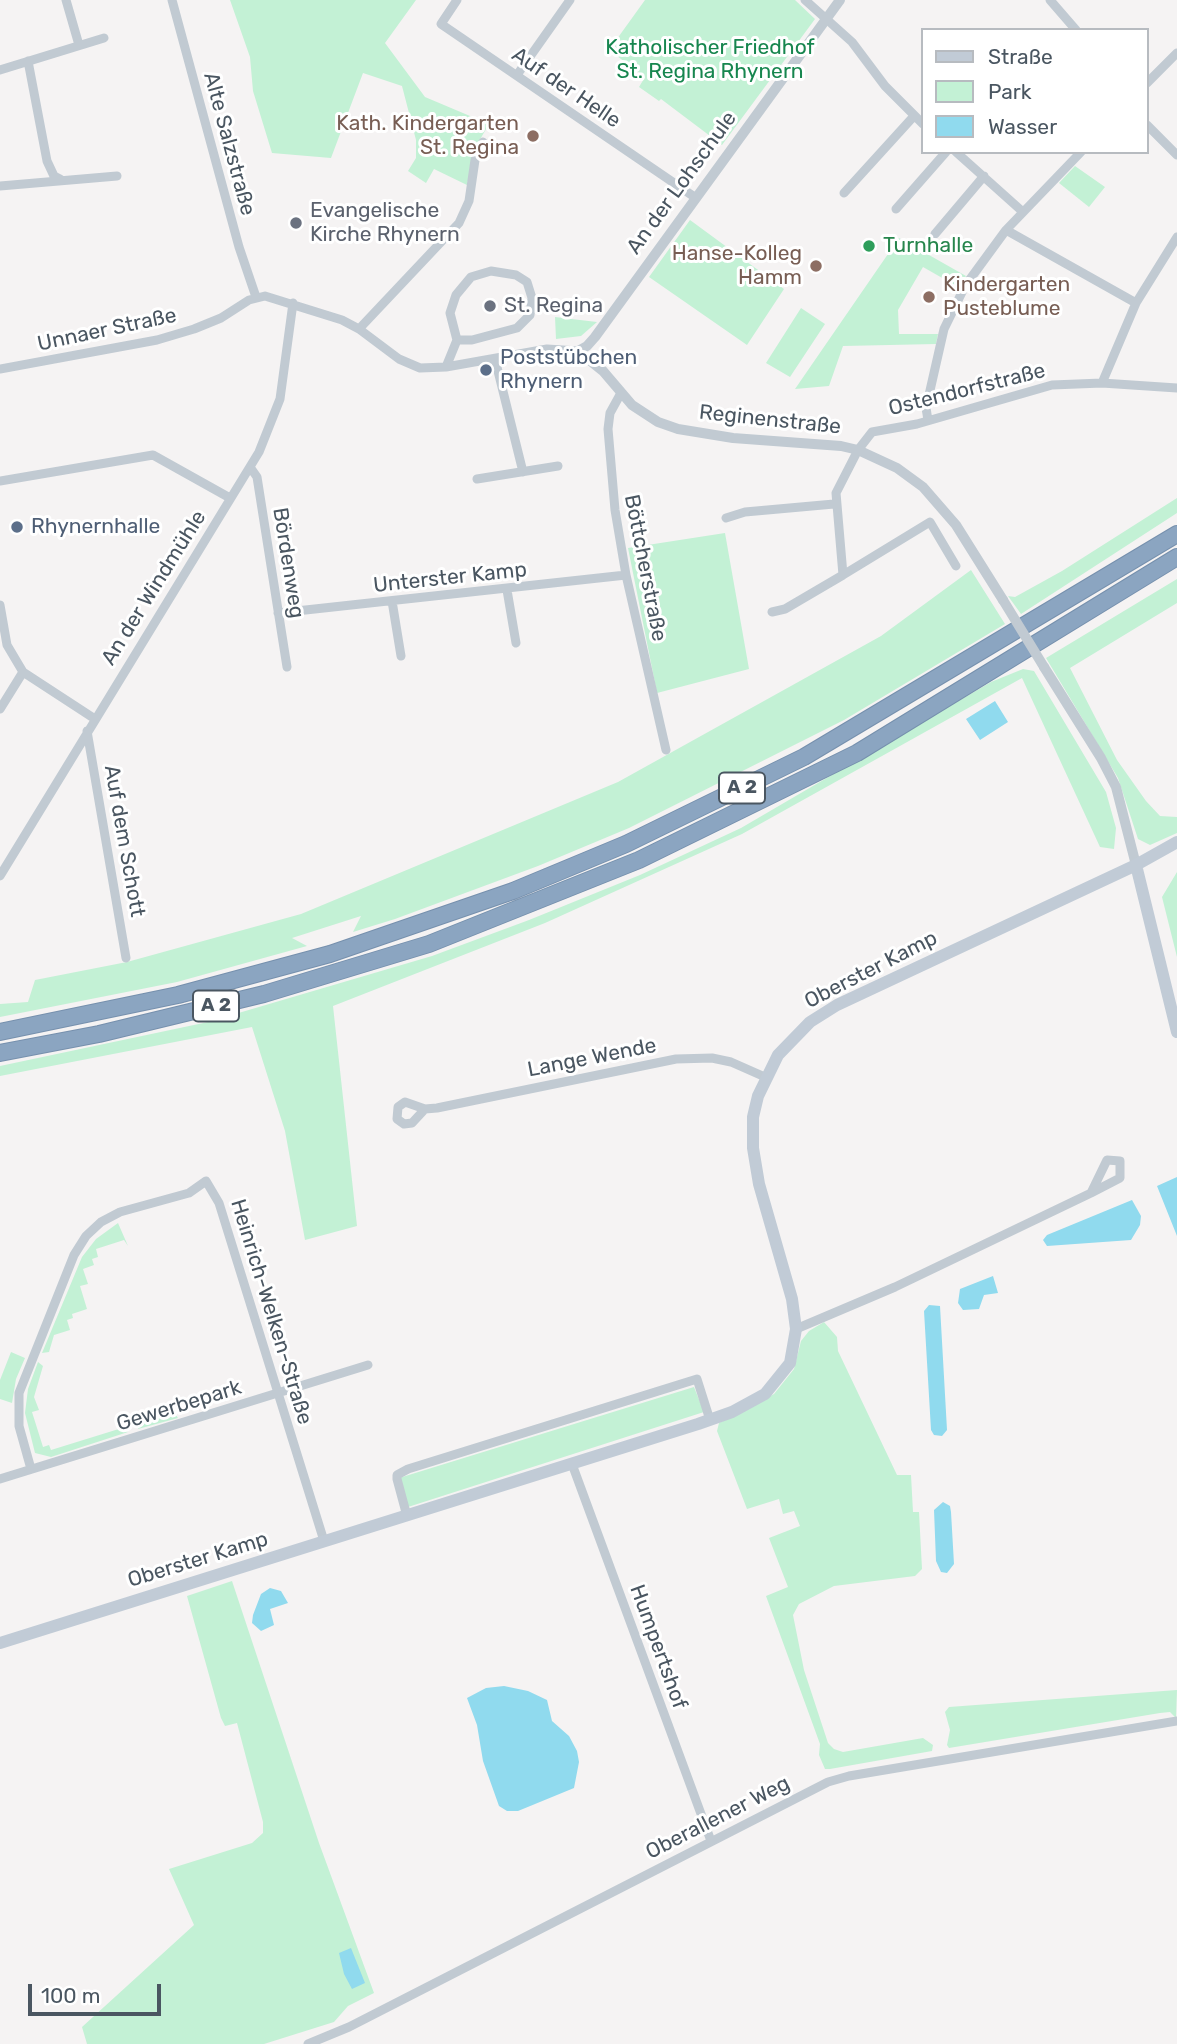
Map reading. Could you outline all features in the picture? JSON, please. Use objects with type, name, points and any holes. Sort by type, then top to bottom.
[{"type":"highway","name":"A 2","points":[[0,1032],[177,995],[330,954],[513,891],[626,844],[816,750],[1177,534]]},
{"type":"highway","name":"A 2","points":[[0,1053],[163,1020],[276,991],[429,944],[626,866],[857,753],[1177,557]]},
{"type":"main road","name":"Oberster Kamp","points":[[0,1643],[710,1420],[751,1402],[775,1385],[790,1363],[796,1329],[792,1300],[759,1184],[753,1149],[753,1117],[765,1077],[791,1038],[837,1005],[1136,865],[1177,842]]},
{"type":"main road","points":[[1136,865],[1177,1032]]},
{"type":"street","points":[[66,0],[79,45]]},
{"type":"street","name":"Alte Salzstraße","points":[[172,0],[239,247],[256,297]]},
{"type":"street","name":"Auf der Helle","points":[[457,0],[441,24],[696,198]]},
{"type":"street","points":[[517,75],[570,0]]},
{"type":"street","points":[[805,0],[852,42],[885,86],[922,123]]},
{"type":"street","name":"An der Lohschule","points":[[578,351],[595,337],[841,0]]},
{"type":"street","points":[[1050,0],[1074,28]]},
{"type":"street","points":[[0,70],[104,38]]},
{"type":"street","points":[[1149,81],[1177,53]]},
{"type":"street","points":[[28,61],[47,161],[54,176],[60,179]]},
{"type":"street","points":[[844,192],[914,116]]},
{"type":"street","points":[[1149,127],[1177,155]]},
{"type":"street","points":[[359,329],[441,246],[459,223],[473,186],[477,151],[483,142]]},
{"type":"street","points":[[897,209],[944,154]]},
{"type":"street","points":[[958,154],[1023,212]]},
{"type":"street","points":[[928,420],[926,408],[944,329],[965,286],[1006,230],[1079,154]]},
{"type":"street","points":[[0,186],[117,176]]},
{"type":"street","points":[[935,234],[984,176]]},
{"type":"street","points":[[1006,230],[1136,303]]},
{"type":"street","points":[[1102,383],[1136,303],[1177,237]]},
{"type":"street","points":[[446,367],[457,340],[450,313],[456,295],[471,277],[504,272],[527,282],[532,298],[532,310],[517,328],[472,340],[457,340]]},
{"type":"street","points":[[256,297],[272,297],[293,303],[359,329],[409,364],[427,369],[547,349],[578,351]]},
{"type":"street","name":"Unnaer Straße","points":[[0,369],[157,340],[221,318],[256,297]]},
{"type":"street","name":"An der Windmühle","points":[[0,876],[250,467],[268,433],[279,399],[293,303]]},
{"type":"street","name":"Reginenstraße","points":[[578,351],[603,371],[621,393],[645,415],[678,429],[733,438],[823,443],[858,450],[897,468],[937,501],[957,525],[1101,758],[1116,787],[1136,865]]},
{"type":"street","points":[[495,359],[523,472]]},
{"type":"street","name":"Ostendorfstraße","points":[[858,450],[872,432],[928,420],[1052,385],[1102,383],[1177,388]]},
{"type":"street","name":"Böttcherstraße","points":[[621,393],[610,413],[608,457],[626,575],[666,750]]},
{"type":"street","points":[[843,575],[834,504],[839,484],[858,450]]},
{"type":"street","points":[[0,481],[153,454],[230,498]]},
{"type":"street","points":[[477,479],[558,466]]},
{"type":"street","name":"Bördenweg","points":[[250,467],[257,477],[286,667]]},
{"type":"street","points":[[726,518],[745,512],[834,504]]},
{"type":"street","points":[[772,612],[785,609],[930,522],[956,566]]},
{"type":"street","name":"Unterster Kamp","points":[[278,613],[626,575]]},
{"type":"street","points":[[507,590],[516,643]]},
{"type":"street","points":[[392,601],[401,656]]},
{"type":"street","points":[[0,605],[7,645],[23,672],[95,719]]},
{"type":"street","points":[[0,709],[23,672]]},
{"type":"street","name":"Auf dem Schott","points":[[87,731],[126,958]]},
{"type":"street","name":"Lange Wende","points":[[425,1109],[676,1059],[712,1058],[731,1062],[765,1077]]},
{"type":"street","name":"Heinrich-Welken-Straße","points":[[31,1469],[19,1426],[19,1393],[74,1255],[86,1236],[101,1222],[130,1209],[189,1192],[206,1181],[219,1203],[324,1541]]},
{"type":"street","points":[[796,1329],[895,1287],[1091,1193]]},
{"type":"street","name":"Gewerbepark","points":[[0,1479],[368,1365]]},
{"type":"street","points":[[407,1516],[397,1475],[408,1469],[697,1380],[710,1420]]},
{"type":"street","name":"Humpertshof","points":[[572,1464],[711,1841]]},
{"type":"street","name":"Oberallener Weg","points":[[308,2044],[349,2027],[823,1784],[849,1776],[1177,1721]]},
{"type":"green space","points":[[230,0],[416,0],[385,43],[425,97],[489,124],[475,148],[467,185],[434,169],[426,183],[408,171],[416,158],[416,140],[402,86],[363,73],[331,158],[272,153],[253,91],[250,57]]},
{"type":"green space","name":"Katholischer Friedhof St. Regina Rhynern","points":[[645,0],[795,0],[815,19],[722,145],[661,99],[659,101],[639,87],[645,77],[609,50]]},
{"type":"green space","points":[[1075,166],[1105,187],[1089,207],[1059,183]]},
{"type":"green space","points":[[690,220],[784,289],[747,345],[649,277]]},
{"type":"green space","points":[[899,238],[966,276],[958,287],[923,267],[898,310],[899,334],[938,334],[936,344],[843,346],[829,386],[795,389]]},
{"type":"green space","points":[[801,308],[825,324],[790,377],[766,363]]},
{"type":"green space","points":[[555,317],[597,322],[581,336],[556,339]]},
{"type":"green space","points":[[1177,498],[1177,513],[1021,614],[1008,596],[1015,597],[1062,571]]},
{"type":"green space","points":[[725,533],[749,669],[657,693],[628,548]]},
{"type":"green space","points":[[971,570],[1005,624],[844,720],[629,828],[538,866],[395,919],[353,932],[361,916],[292,938],[307,946],[177,982],[0,1017],[0,1004],[28,1002],[35,980],[127,962],[301,914],[618,782],[881,636]]},
{"type":"green space","points":[[1177,579],[1177,603],[1070,668],[1117,760],[1146,801],[1160,816],[1177,817],[1177,833],[1150,845],[1138,839],[1118,778],[1046,658]]},
{"type":"green space","points":[[1023,669],[1034,671],[1106,792],[1116,828],[1114,849],[1100,847],[1022,678],[742,834],[545,923],[333,1006],[357,1226],[305,1240],[285,1131],[252,1027],[0,1076],[0,1066],[208,1022],[432,956],[529,920],[640,875],[741,828],[991,682]]},
{"type":"green space","points":[[1177,872],[1177,957],[1162,897]]},
{"type":"green space","points":[[118,1223],[128,1246],[124,1240],[96,1249],[98,1257],[92,1259],[94,1265],[83,1269],[88,1284],[80,1286],[87,1309],[72,1314],[73,1318],[67,1320],[70,1330],[54,1335],[49,1352],[42,1353],[82,1257],[96,1239]]},
{"type":"green space","points":[[824,1322],[837,1337],[838,1351],[897,1475],[911,1475],[913,1512],[919,1512],[922,1569],[915,1576],[834,1586],[799,1604],[793,1615],[804,1670],[828,1743],[834,1749],[843,1752],[923,1738],[933,1745],[932,1751],[830,1769],[825,1769],[819,1755],[820,1744],[766,1596],[788,1587],[769,1538],[800,1526],[794,1511],[783,1514],[779,1499],[747,1509],[717,1431],[719,1423],[774,1394],[794,1369],[801,1341],[809,1331]]},
{"type":"green space","points":[[11,1352],[25,1358],[16,1379],[12,1403],[0,1399],[0,1380]]},
{"type":"green space","points":[[38,1362],[43,1366],[34,1397],[39,1410],[32,1412],[43,1447],[49,1445],[51,1450],[122,1428],[128,1432],[51,1457],[35,1453],[25,1413],[28,1389]]},
{"type":"green space","points":[[694,1387],[704,1412],[408,1507],[399,1478]]},
{"type":"green space","points":[[173,1411],[178,1418],[138,1429],[142,1421]]},
{"type":"green space","points":[[232,1581],[319,1843],[374,1993],[348,2006],[334,2022],[264,2044],[87,2044],[82,2027],[194,1925],[169,1869],[252,1843],[263,1833],[263,1822],[237,1723],[225,1726],[221,1718],[187,1596]]},
{"type":"green space","points":[[1177,1690],[1176,1718],[1170,1712],[1160,1713],[949,1748],[947,1745],[950,1730],[945,1712],[949,1707]]},
{"type":"water","points":[[995,701],[1008,722],[980,740],[966,719]]},
{"type":"water","points":[[1177,1177],[1177,1236],[1157,1186]]},
{"type":"water","points":[[1132,1200],[1141,1216],[1140,1225],[1131,1240],[1047,1246],[1043,1240],[1047,1235]]},
{"type":"water","points":[[993,1276],[998,1293],[984,1295],[979,1309],[963,1310],[958,1303],[960,1289]]},
{"type":"water","points":[[929,1305],[940,1306],[947,1430],[942,1436],[934,1435],[931,1430],[924,1311]]},
{"type":"water","points":[[943,1502],[950,1506],[954,1564],[947,1573],[941,1572],[936,1561],[934,1510]]},
{"type":"water","points":[[270,1588],[281,1591],[288,1603],[270,1609],[274,1625],[261,1631],[252,1623],[253,1615],[261,1594]]},
{"type":"water","points":[[504,1686],[528,1691],[547,1700],[552,1721],[569,1736],[579,1762],[574,1788],[518,1811],[507,1811],[499,1806],[483,1761],[477,1725],[467,1698],[486,1688]]},
{"type":"water","points":[[351,1948],[365,1983],[352,1989],[344,1974],[339,1953]]},
{"type":"place","name":"Kath. Kindergarten St. Regina","points":[[533,136]]},
{"type":"place","name":"Evangelische Kirche Rhynern","points":[[296,223]]},
{"type":"place","name":"Turnhalle","points":[[869,246]]},
{"type":"place","name":"Hanse-Kolleg Hamm","points":[[816,266]]},
{"type":"place","name":"Kindergarten Pusteblume","points":[[929,297]]},
{"type":"place","name":"St. Regina","points":[[490,306]]},
{"type":"place","name":"Poststübchen Rhynern","points":[[486,370]]},
{"type":"place","name":"Rhynernhalle","points":[[17,527]]}]
